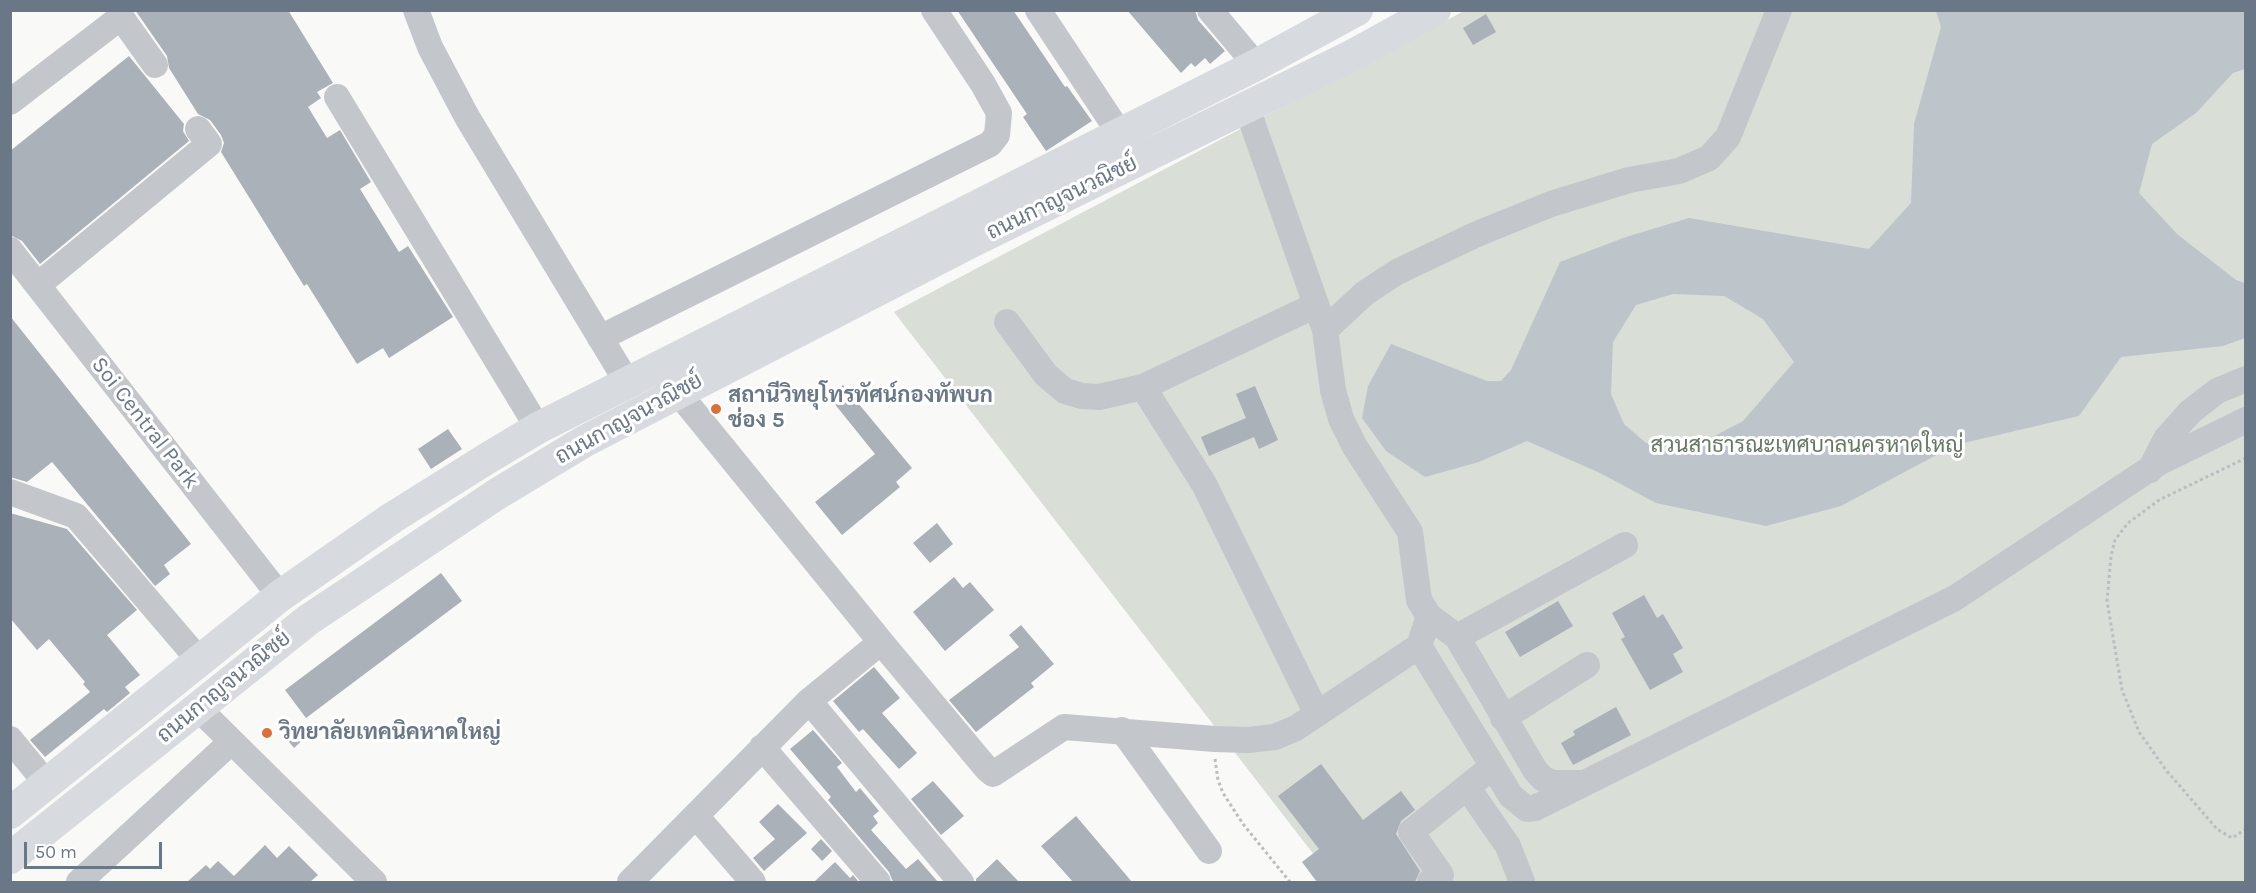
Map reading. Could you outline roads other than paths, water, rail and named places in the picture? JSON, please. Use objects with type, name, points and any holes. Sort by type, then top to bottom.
[{"type":"main road","name":"ถนนกาญจนวณิชย์","points":[[10,813],[280,596],[401,512],[538,428],[1256,65],[1357,10]]},
{"type":"main road","name":"ถนนกาญจนวณิชย์","points":[[10,858],[308,620],[371,576],[516,482],[585,441],[677,392],[974,241],[1247,108],[1435,10]]},
{"type":"street","points":[[416,10],[430,47],[467,117],[627,382]]},
{"type":"street","points":[[600,338],[990,144],[997,135],[999,113],[983,84],[934,10]]},
{"type":"street","points":[[1038,10],[1120,134]]},
{"type":"street","points":[[1210,10],[1256,65]]},
{"type":"street","points":[[1324,330],[1365,293],[1396,272],[1477,234],[1551,204],[1629,180],[1679,171],[1709,158],[1728,137],[1779,10]]},
{"type":"street","points":[[10,102],[121,17],[155,65]]},
{"type":"street","points":[[337,97],[538,428]]},
{"type":"street","points":[[1247,108],[1324,330],[1341,419],[1355,447],[1410,532],[1419,600],[1429,616],[1457,636],[1503,718],[1542,778],[1553,783],[1582,783]]},
{"type":"street","points":[[38,285],[209,144],[198,129]]},
{"type":"street","name":"Soi Central Park","points":[[10,250],[280,596]]},
{"type":"street","points":[[1007,322],[1046,375],[1065,390],[1082,396],[1099,397],[1143,387],[1316,305]]},
{"type":"street","points":[[657,367],[881,642],[987,770],[993,774],[1064,727],[1215,739],[1248,740],[1275,737],[1296,728],[1419,646],[1429,616]]},
{"type":"street","points":[[2150,470],[2166,439],[2190,412],[2217,391],[2246,379]]},
{"type":"street","points":[[1143,387],[1204,483],[1317,714]]},
{"type":"street","points":[[1419,646],[1511,796],[1527,808],[1544,805],[1582,783],[1732,712],[1955,598],[2160,462],[2246,420]]},
{"type":"street","points":[[10,492],[76,516],[199,660]]},
{"type":"street","points":[[1457,636],[1625,545]]},
{"type":"street","points":[[630,882],[809,701],[881,642]]},
{"type":"street","points":[[1503,718],[1587,665]]},
{"type":"street","points":[[809,701],[961,882]]},
{"type":"street","points":[[198,708],[374,882]]},
{"type":"street","points":[[1122,730],[1209,851]]},
{"type":"street","points":[[10,739],[47,784]]},
{"type":"street","points":[[80,882],[231,742]]},
{"type":"street","points":[[762,747],[878,882]]},
{"type":"street","points":[[1430,882],[1441,874],[1411,832],[1492,767]]},
{"type":"street","points":[[1467,787],[1508,846],[1522,882]]},
{"type":"street","points":[[696,816],[753,882]]},
{"type":"place","name":"สถานีวิทยุโทรทัศน์กองทัพบก ช่อง 5","points":[[716,409]]},
{"type":"place","name":"วิทยาลัยเทคนิคหาดใหญ่","points":[[267,733]]},
{"type":"park label","name":"สวนสาธารณะเทศบาลนครหาดใหญ่","points":[[1807,446]]}]
